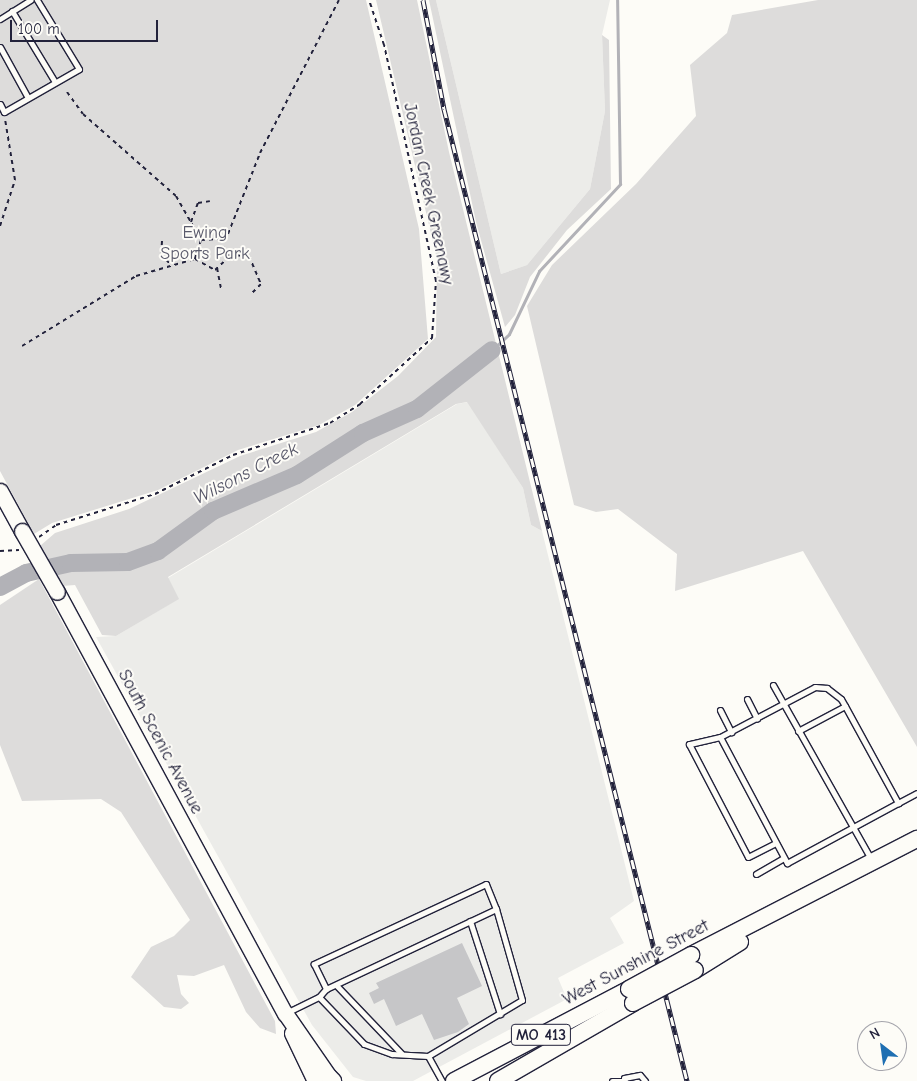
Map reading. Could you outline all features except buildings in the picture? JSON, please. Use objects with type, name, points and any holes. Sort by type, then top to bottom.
[{"type":"main road","name":"South Scenic Avenue","points":[[0,491],[57,592],[285,1013],[327,1080]]},
{"type":"main road","name":"West Sunshine Street","points":[[454,1081],[631,996],[917,839]]},
{"type":"main road","name":"West Sunshine Street","points":[[498,1081],[631,996]]},
{"type":"lane","points":[[0,19],[31,0]]},
{"type":"lane","points":[[0,104],[4,112],[79,69],[37,0]]},
{"type":"lane","points":[[12,11],[55,82]]},
{"type":"lane","points":[[0,47],[28,98]]},
{"type":"lane","points":[[773,685],[852,828],[874,863]]},
{"type":"lane","points":[[776,843],[748,857],[689,744],[720,737],[815,687],[827,688],[845,706],[898,803]]},
{"type":"lane","points":[[747,699],[757,719]]},
{"type":"lane","points":[[798,731],[845,706]]},
{"type":"lane","points":[[720,710],[730,732]]},
{"type":"lane","points":[[720,737],[787,863],[917,793]]},
{"type":"lane","points":[[756,874],[784,858]]},
{"type":"lane","points":[[319,996],[364,1044],[402,1055],[428,1056],[522,1000],[524,994],[486,884],[314,964],[326,989]]},
{"type":"lane","points":[[285,1013],[319,996],[326,989],[496,909]]},
{"type":"lane","points":[[470,921],[500,1014]]},
{"type":"lane","points":[[336,985],[402,1055]]},
{"type":"lane","points":[[428,1056],[442,1081]]},
{"type":"lane","points":[[612,1081],[624,1080],[640,1075],[645,1081]]},
{"type":"path","points":[[201,240],[219,239],[228,234],[260,153],[339,0]]},
{"type":"path","name":"Jordan Creek Greenawy","points":[[39,537],[56,525],[155,494],[233,455],[330,423],[360,404],[432,338],[436,281],[384,45],[369,0]]},
{"type":"path","points":[[67,92],[82,114],[176,196],[201,240],[195,259]]},
{"type":"path","points":[[0,226],[15,180],[4,112]]},
{"type":"path","points":[[191,222],[198,203],[210,201]]},
{"type":"path","points":[[219,239],[228,255]]},
{"type":"path","points":[[162,241],[161,254],[169,263]]},
{"type":"path","points":[[217,268],[228,255]]},
{"type":"path","points":[[228,255],[249,256],[261,284],[252,294]]},
{"type":"path","points":[[22,346],[136,276],[195,259],[217,268]]},
{"type":"path","points":[[217,268],[221,289]]},
{"type":"path","points":[[0,551],[21,550]]},
{"type":"shaded area","points":[[436,0],[610,0],[602,35],[605,111],[590,189],[527,265],[501,274]]},
{"type":"shaded area","points":[[468,402],[523,488],[531,525],[542,531],[634,901],[610,918],[624,943],[558,978],[567,999],[413,1081],[366,1081],[353,1077],[312,1025],[96,637],[116,636],[178,599],[168,578],[457,404]]},
{"type":"green space","name":"Ewing Sports Park","points":[[0,0],[366,0],[419,229],[428,339],[355,405],[319,425],[238,450],[158,490],[52,523],[34,534],[0,471]]},
{"type":"green space","points":[[376,0],[417,0],[449,152],[542,531],[531,525],[523,488],[467,402],[456,404],[168,577],[179,599],[116,636],[102,635],[75,585],[62,586],[40,546],[55,533],[129,509],[240,456],[316,432],[352,412],[398,376],[436,337],[437,259]]},
{"type":"green space","points":[[429,0],[436,0],[501,274],[527,265],[590,189],[605,111],[602,35],[609,40],[611,189],[567,230],[530,277],[515,315],[505,327],[476,222]]},
{"type":"green space","points":[[818,0],[917,0],[917,747],[803,551],[675,591],[677,554],[618,509],[596,512],[574,505],[527,306],[552,265],[636,184],[696,116],[690,65],[727,33],[732,15]]},
{"type":"green space","points":[[39,579],[275,1021],[276,1034],[260,1028],[246,1012],[224,965],[194,976],[177,975],[181,994],[189,1003],[181,1009],[164,1007],[131,977],[151,947],[174,936],[190,920],[121,812],[101,799],[22,801],[0,745],[0,605]]},
{"type":"waterway","points":[[492,350],[509,334],[539,271],[620,184],[617,0]]},
{"type":"waterway","name":"Wilsons Creek","points":[[0,587],[26,573],[71,563],[128,562],[158,551],[213,511],[297,475],[363,433],[417,409],[492,350]]},
{"type":"railway","points":[[423,0],[444,109],[687,1081]]}]
